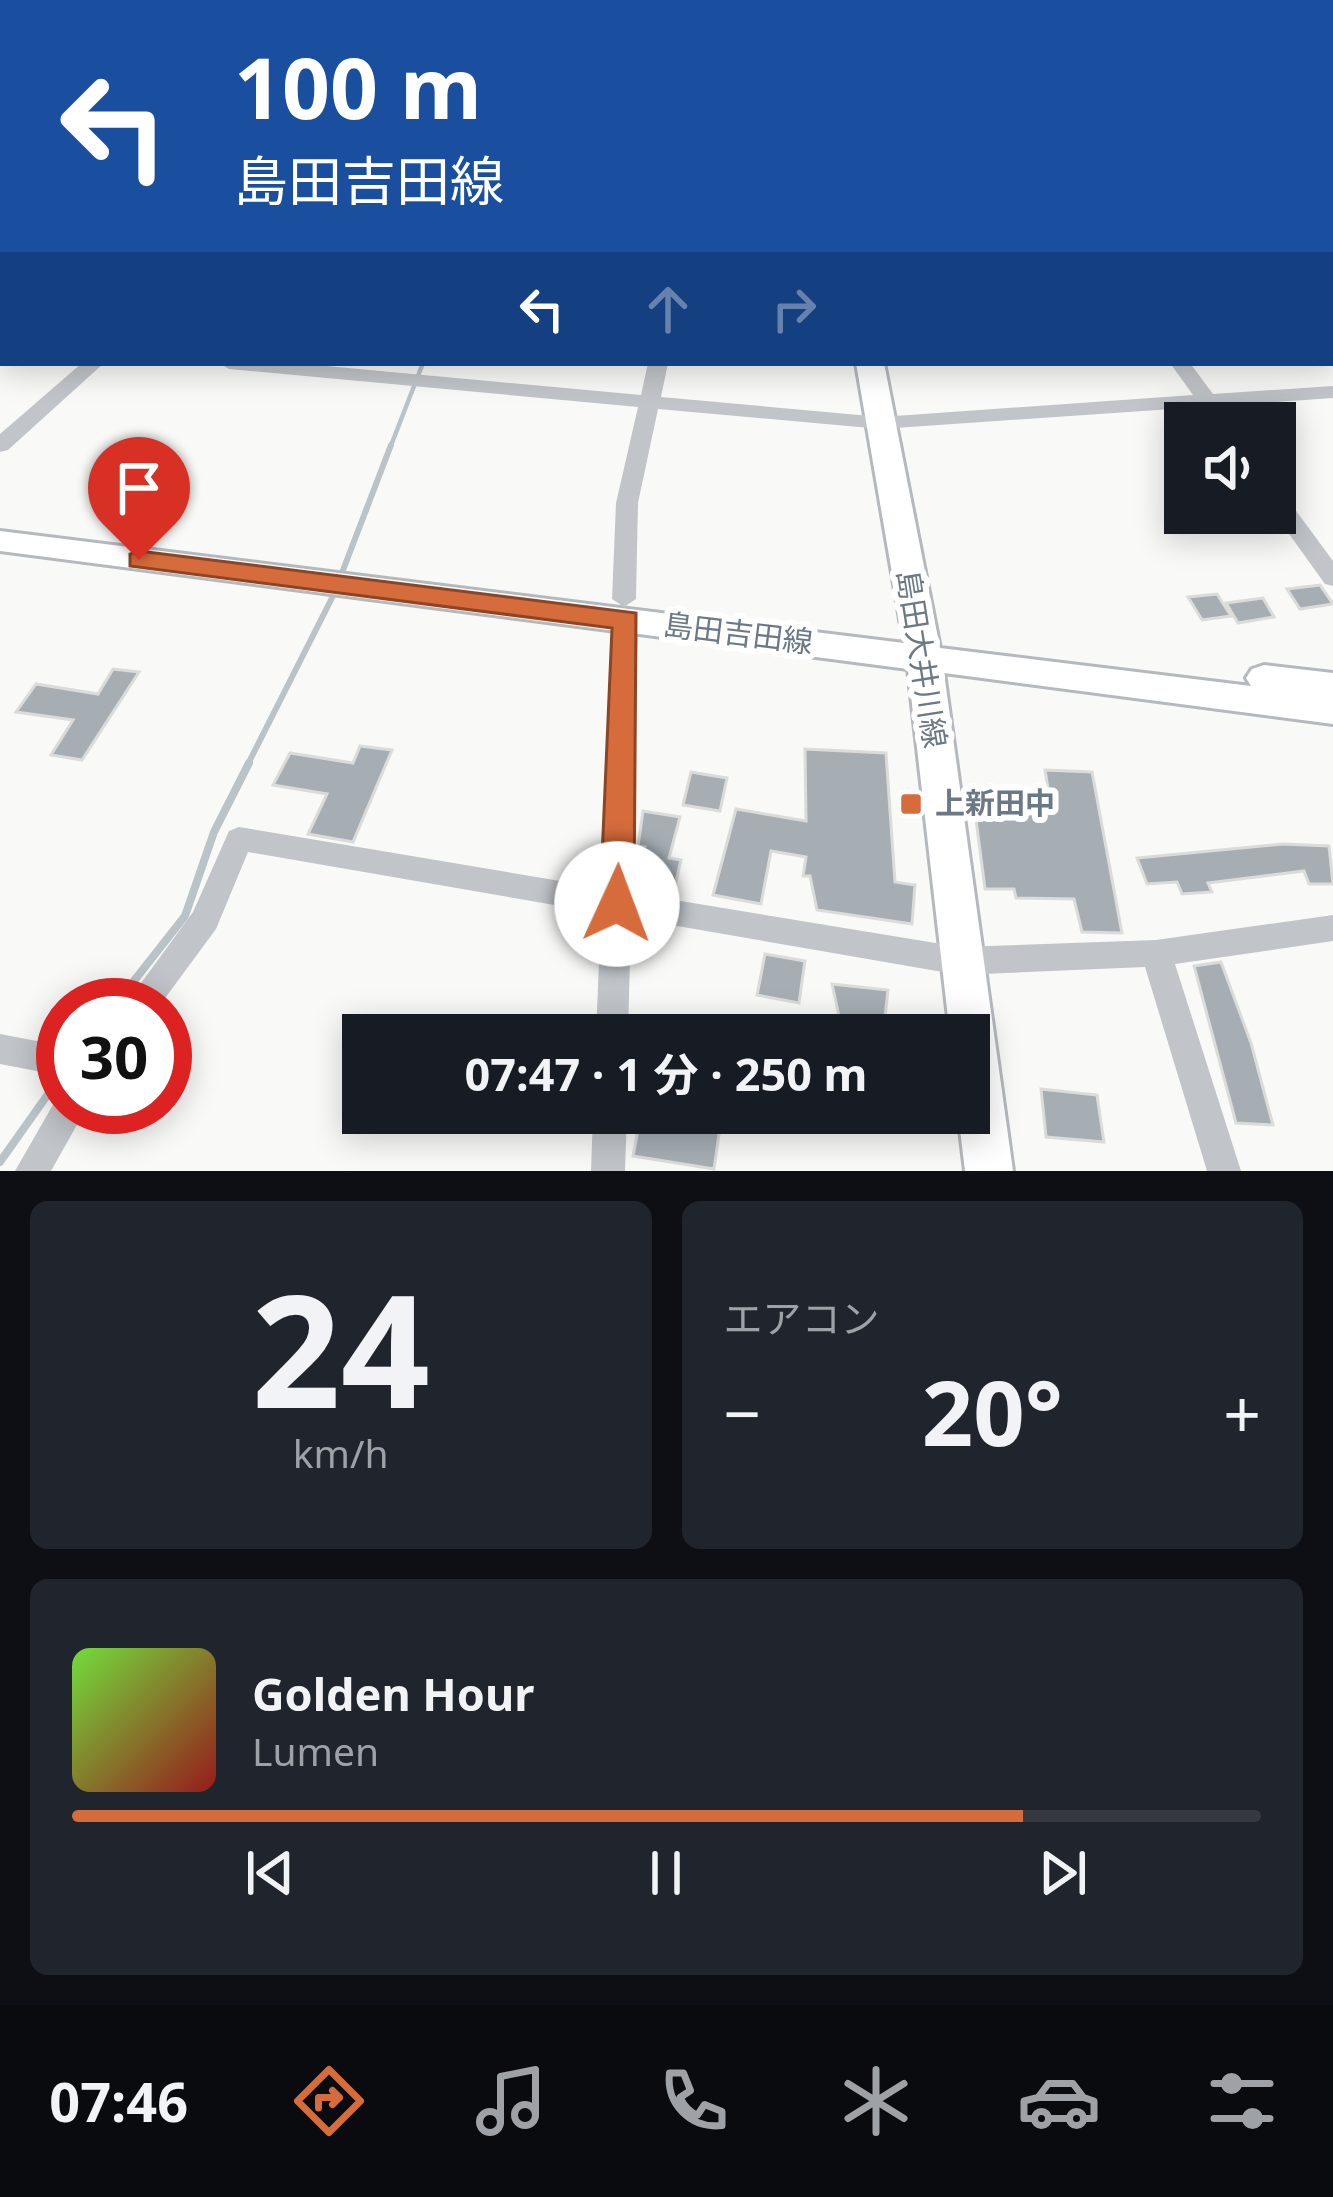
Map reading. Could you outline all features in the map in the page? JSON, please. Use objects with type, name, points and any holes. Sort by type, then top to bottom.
[{"type":"main road","name":"島田大井川線","points":[[870,366],[922,645],[989,1171]]},
{"type":"main road","name":"島田吉田線","points":[[0,522],[625,609]]},
{"type":"main road","name":"島田吉田線","points":[[0,542],[1333,686]]},
{"type":"main road","name":"島田吉田線","points":[[922,645],[1333,710]]},
{"type":"street","points":[[0,445],[91,366]]},
{"type":"street","points":[[261,366],[881,424],[1164,405]]},
{"type":"street","points":[[614,1014],[626,503],[657,366]]},
{"type":"street","points":[[1182,366],[1208,402],[1333,392]]},
{"type":"street","points":[[1296,527],[1333,578]]},
{"type":"street","points":[[161,978],[205,920],[239,839],[960,961],[1156,953],[1333,928]]},
{"type":"street","points":[[1156,953],[1224,1171]]},
{"type":"street","points":[[0,1049],[36,1055]]},
{"type":"street","points":[[32,1171],[54,1134]]},
{"type":"street","points":[[608,1171],[609,1134]]},
{"type":"building","points":[[1320,585],[1333,604],[1300,609],[1287,589]]},
{"type":"building","points":[[1217,594],[1231,616],[1202,620],[1188,597]]},
{"type":"building","points":[[1263,598],[1274,617],[1238,623],[1226,603]]},
{"type":"building","points":[[113,669],[139,672],[82,760],[51,755],[73,720],[16,712],[36,684],[98,694]]},
{"type":"building","points":[[360,746],[392,750],[353,842],[308,834],[327,794],[273,785],[290,753],[353,763]]},
{"type":"building","points":[[805,749],[886,753],[895,882],[915,885],[912,924],[817,910],[810,876],[803,876],[806,857],[771,851],[761,904],[713,895],[736,809],[806,821]]},
{"type":"building","points":[[1045,770],[1092,772],[1122,933],[1082,932],[1074,899],[1016,898],[1014,889],[985,889],[974,804],[1051,806]]},
{"type":"building","points":[[691,772],[727,778],[720,811],[683,805]]},
{"type":"building","points":[[643,811],[680,817],[669,858],[681,860],[673,895],[637,889],[645,847],[638,846]]},
{"type":"building","points":[[1283,844],[1329,846],[1333,884],[1309,884],[1304,871],[1208,883],[1212,892],[1182,894],[1177,882],[1147,884],[1137,858]]},
{"type":"building","points":[[765,954],[805,961],[799,1003],[757,995]]},
{"type":"building","points":[[1221,962],[1251,1043],[1273,1125],[1236,1123],[1194,966]]},
{"type":"building","points":[[832,984],[888,990],[885,1014],[838,1014]]},
{"type":"building","points":[[1041,1089],[1097,1095],[1104,1142],[1046,1137]]},
{"type":"building","points":[[637,1134],[719,1134],[714,1169],[633,1156]]},
{"type":"waterway","points":[[390,448],[422,366]]},
{"type":"waterway","points":[[340,578],[391,445]]},
{"type":"waterway","points":[[247,766],[336,590]]},
{"type":"waterway","points":[[136,978],[185,916],[214,832],[249,763]]},
{"type":"waterway","points":[[0,1162],[36,1111]]},
{"type":"place","name":"上新田中","points":[[911,804]]},
{"type":"route","points":[[139,560],[626,620],[617,904]]}]
